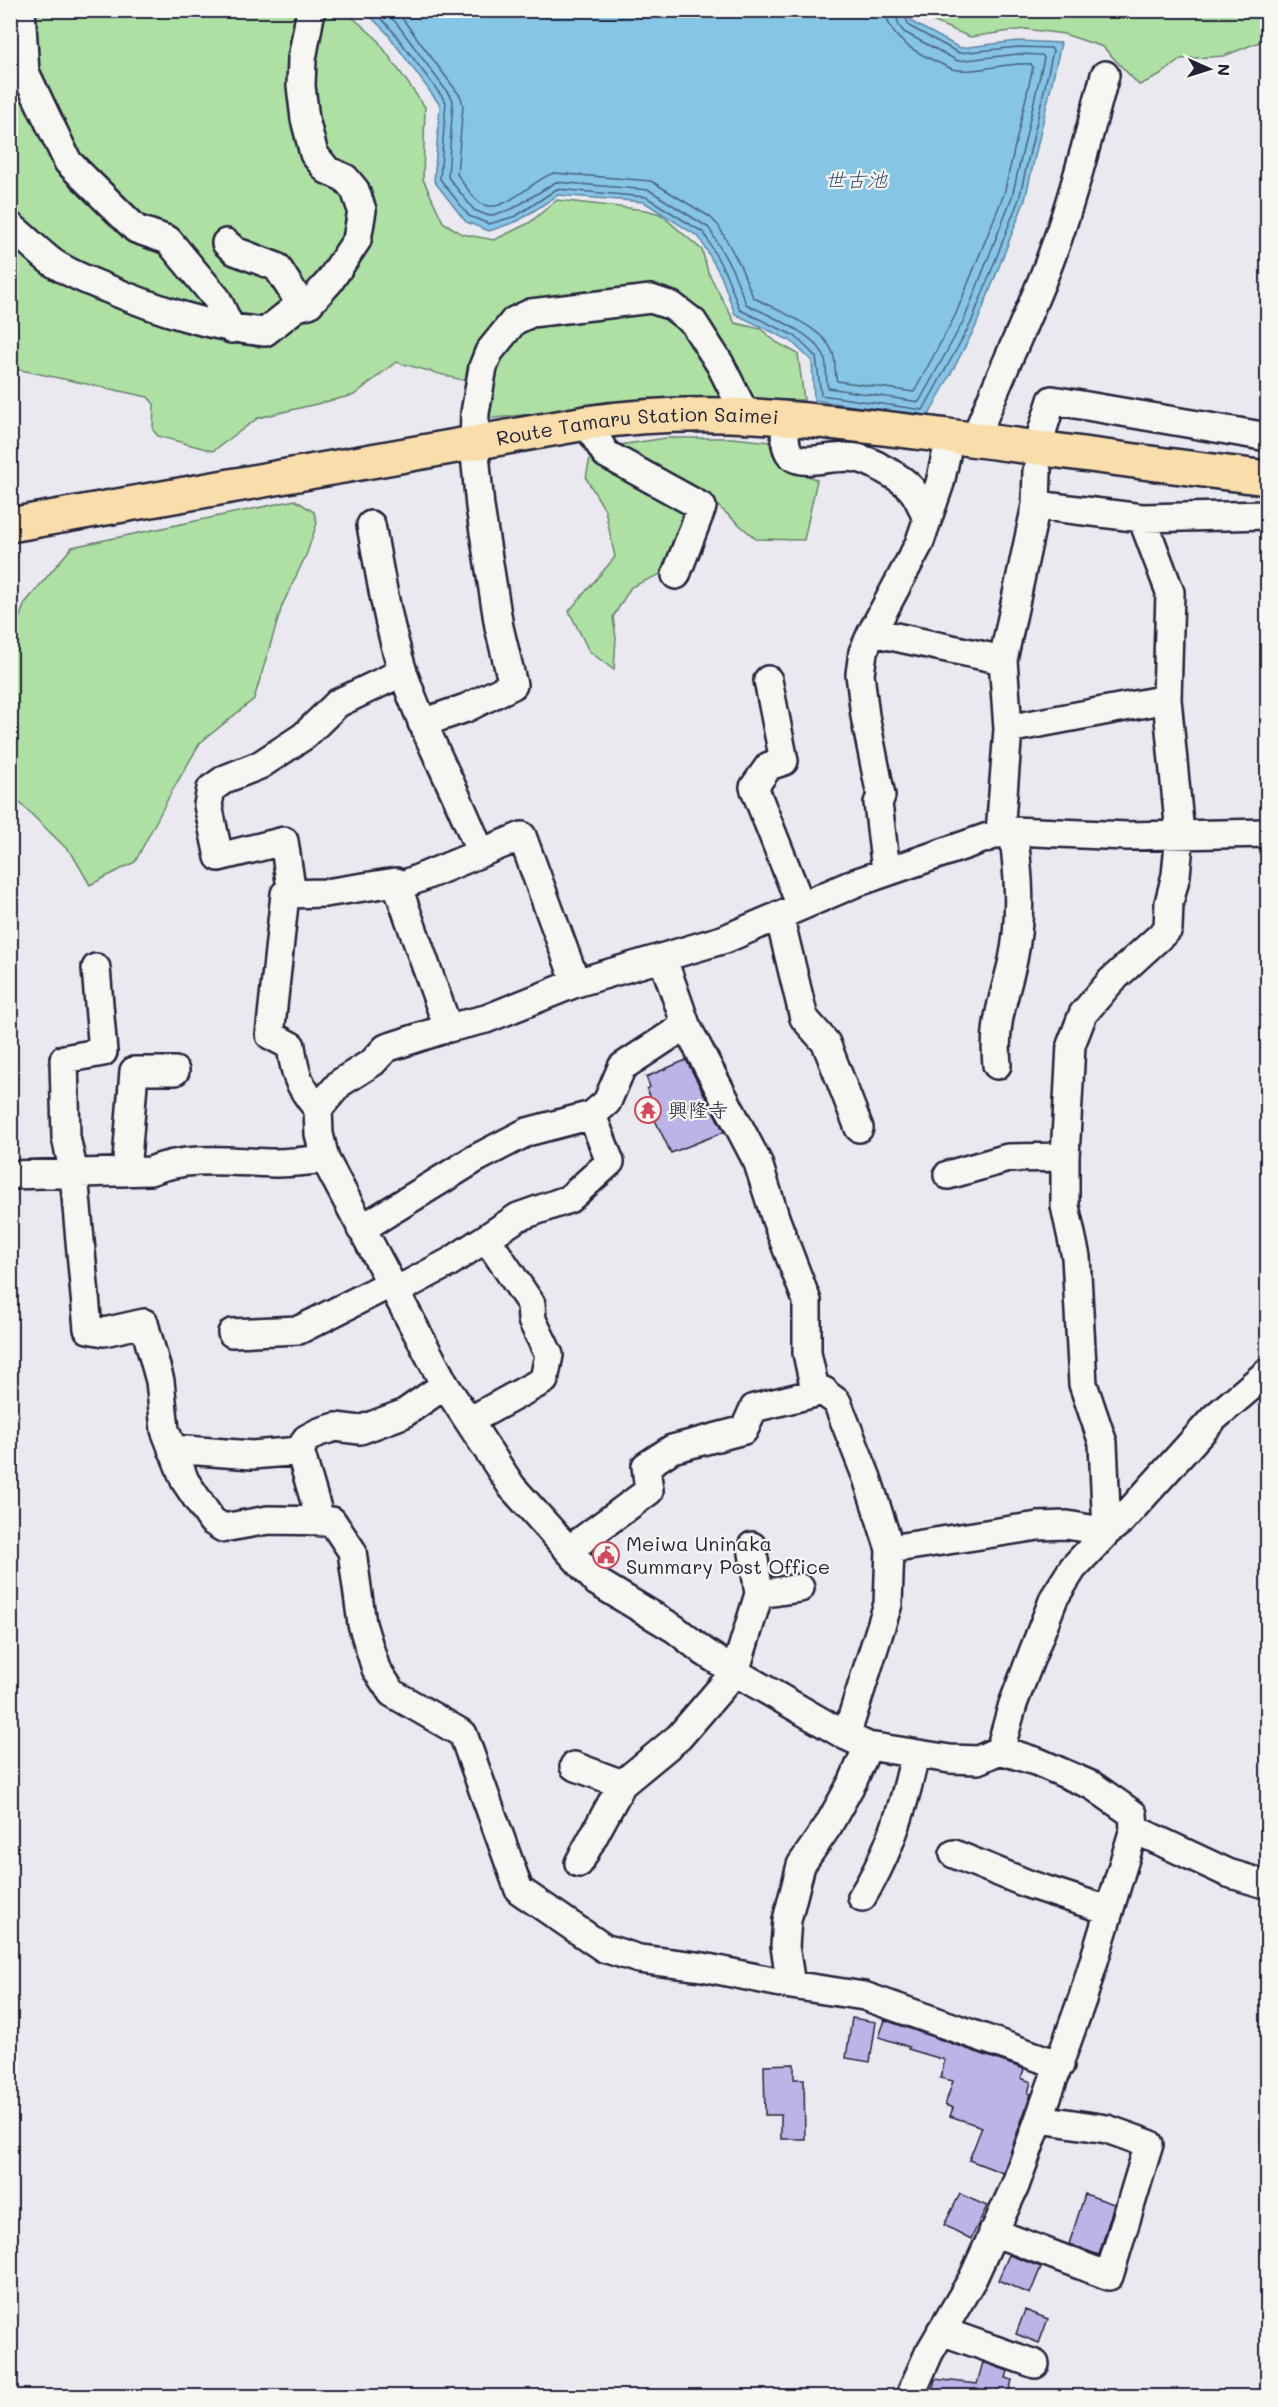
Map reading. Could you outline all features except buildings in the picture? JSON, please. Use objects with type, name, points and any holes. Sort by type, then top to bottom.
[{"type":"main road","name":"Route Tamaru Station Saimei","points":[[10,525],[586,423],[654,414],[787,416],[1268,478]]},
{"type":"street","points":[[21,10],[25,72],[68,162],[136,229],[168,240],[217,299],[231,329]]},
{"type":"street","points":[[10,226],[52,262],[89,281],[144,304],[195,321],[231,329],[265,332],[298,306],[309,304],[329,282],[357,240],[362,210],[355,190],[345,178],[327,170],[314,154],[305,119],[302,59],[311,10]]},
{"type":"street","points":[[886,871],[878,802],[881,796],[865,716],[860,674],[863,652],[919,544],[940,483],[962,438],[991,396],[1049,263],[1080,171],[1105,75]]},
{"type":"street","points":[[226,243],[235,251],[277,267],[302,306]]},
{"type":"street","points":[[422,723],[466,708],[513,686],[499,627],[491,563],[480,507],[474,443],[475,413],[483,367],[489,351],[514,321],[531,313],[651,299],[672,306],[693,322],[720,364],[745,414]]},
{"type":"street","points":[[1042,432],[1052,400],[1268,437]]},
{"type":"street","points":[[787,416],[785,441],[789,451],[796,458],[812,462],[846,457],[868,461],[900,477],[912,488],[920,499],[927,520]]},
{"type":"street","points":[[586,423],[606,454],[702,507],[676,575]]},
{"type":"street","points":[[998,1065],[995,1039],[1019,924],[1019,874],[1007,832],[1008,729],[1003,660],[1036,505],[1038,471]]},
{"type":"street","points":[[1036,505],[1142,518],[1268,515]]},
{"type":"street","points":[[1107,1532],[1103,1443],[1083,1384],[1077,1257],[1065,1206],[1065,1157],[1071,1045],[1083,1014],[1104,989],[1168,929],[1169,903],[1176,875],[1179,834],[1167,699],[1170,592],[1142,518]]},
{"type":"street","points":[[371,525],[389,622],[403,672],[422,723],[449,784],[466,815],[480,852]]},
{"type":"street","points":[[872,632],[1003,660]]},
{"type":"street","points":[[292,894],[284,841],[219,857],[208,805],[211,789],[225,779],[260,765],[304,736],[338,703],[403,672]]},
{"type":"street","points":[[768,680],[784,761],[769,766],[754,787],[790,910],[804,1018],[826,1043],[859,1128]]},
{"type":"street","points":[[1008,729],[1167,699]]},
{"type":"street","points":[[318,1109],[340,1083],[373,1062],[386,1047],[486,1019],[576,983],[725,939],[886,871],[1007,832],[1127,836],[1268,833]]},
{"type":"street","points":[[398,887],[522,836],[576,983]]},
{"type":"street","points":[[448,1028],[396,882],[326,893],[285,894],[270,1035],[291,1046],[294,1070],[302,1089],[318,1109],[319,1134],[325,1159],[446,1385],[512,1486],[597,1582],[675,1629],[703,1652],[735,1672],[857,1741],[915,1754],[978,1760],[1000,1750],[1038,1762],[1093,1786],[1134,1814],[1134,1829],[1060,2065],[1015,2186],[962,2299],[941,2331],[910,2397]]},
{"type":"street","points":[[663,959],[686,1025],[758,1163],[776,1221],[807,1301],[807,1353],[814,1385],[837,1402],[867,1478],[890,1550],[888,1604],[857,1741],[853,1780],[801,1864],[787,1920],[785,1946],[791,1985]]},
{"type":"street","points":[[96,968],[103,1052],[64,1059],[66,1137],[74,1174],[88,1329],[104,1332],[144,1323],[160,1381],[165,1430],[185,1481],[212,1521],[223,1528],[268,1520],[333,1521],[352,1551],[362,1624],[376,1669],[392,1693],[464,1734],[519,1890],[604,1948],[639,1959],[703,1967],[791,1985],[864,1996],[1060,2065]]},
{"type":"street","points":[[361,1229],[475,1159],[527,1132],[592,1115],[607,1102],[622,1067],[686,1025]]},
{"type":"street","points":[[126,1172],[134,1071],[175,1071]]},
{"type":"street","points":[[232,1333],[299,1330],[394,1287],[487,1239],[518,1217],[569,1199],[610,1162],[592,1115]]},
{"type":"street","points":[[948,1175],[1008,1158],[1065,1157]]},
{"type":"street","points":[[10,1175],[150,1171],[170,1163],[221,1161],[275,1163],[325,1159]]},
{"type":"street","points":[[469,1421],[544,1380],[549,1355],[532,1320],[531,1304],[487,1239]]},
{"type":"street","points":[[1000,1750],[1014,1704],[1054,1598],[1073,1568],[1107,1532],[1121,1521],[1214,1418],[1268,1372]]},
{"type":"street","points":[[321,1522],[300,1451],[306,1439],[336,1427],[360,1430],[403,1414],[446,1385]]},
{"type":"street","points":[[570,1549],[649,1491],[646,1466],[672,1449],[744,1430],[754,1408],[824,1391]]},
{"type":"street","points":[[172,1449],[252,1455],[300,1451]]},
{"type":"street","points":[[890,1550],[1038,1526],[1067,1525],[1107,1532]]},
{"type":"street","points":[[579,1863],[622,1784],[679,1737],[735,1672],[759,1594],[752,1546]]},
{"type":"street","points":[[759,1594],[800,1588]]},
{"type":"street","points":[[862,1897],[880,1868],[908,1790],[915,1754]]},
{"type":"street","points":[[574,1766],[622,1784]]},
{"type":"street","points":[[1134,1829],[1228,1873],[1268,1885]]},
{"type":"street","points":[[954,1854],[1028,1884],[1108,1910]]},
{"type":"street","points":[[993,2232],[1109,2276],[1149,2144],[1107,2129],[1040,2119]]},
{"type":"street","points":[[941,2331],[1035,2364]]},
{"type":"green space","points":[[344,10],[376,38],[425,107],[423,179],[443,222],[462,234],[494,240],[529,223],[557,200],[646,210],[660,214],[702,250],[708,272],[735,323],[761,329],[776,342],[798,354],[804,400],[603,406],[485,419],[473,383],[396,362],[354,395],[258,418],[213,451],[158,436],[153,430],[154,404],[148,397],[11,368],[11,11]]},
{"type":"green space","points":[[920,11],[1267,11],[1267,39],[1224,56],[1181,59],[1159,76],[1139,85],[1103,47],[1064,34],[1025,29],[970,37],[925,18]]},
{"type":"green space","points":[[666,438],[732,438],[771,442],[789,467],[817,480],[804,540],[756,539],[711,500],[613,446]]},
{"type":"green space","points":[[590,458],[687,509],[663,573],[631,587],[613,617],[616,638],[614,670],[589,651],[569,611],[615,557],[605,510],[586,478]]},
{"type":"green space","points":[[295,500],[314,512],[317,523],[307,553],[282,606],[254,699],[200,743],[135,862],[90,885],[72,854],[18,801],[11,788],[11,639],[25,603],[72,547]]},
{"type":"water","name":"世古池","points":[[365,11],[908,11],[912,22],[960,48],[1018,41],[1061,43],[1025,200],[976,326],[928,417],[814,400],[812,361],[791,341],[735,314],[721,276],[699,237],[644,202],[558,195],[518,221],[489,231],[466,222],[434,181],[440,105],[387,33]]},
{"type":"place","name":"興隆寺","points":[[648,1110]]},
{"type":"place","name":"Meiwa Uninaka Summary Post Office","points":[[606,1555]]}]
